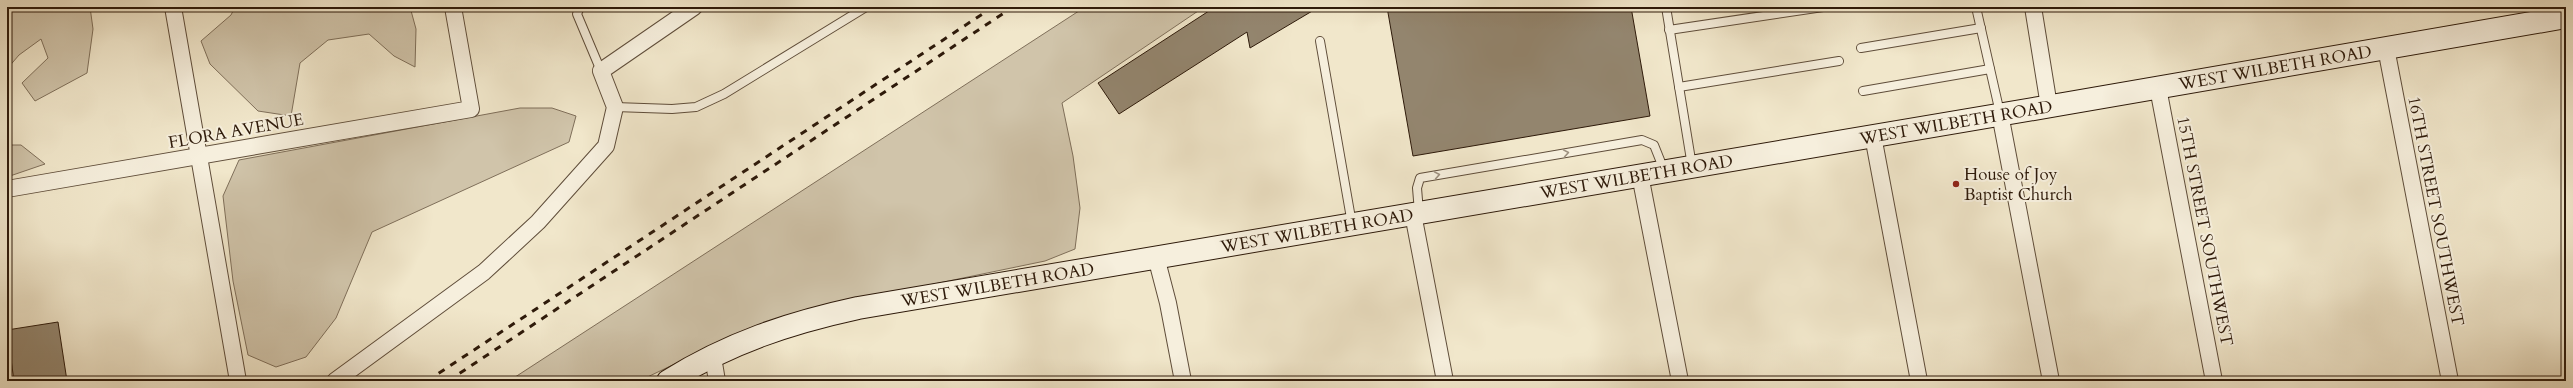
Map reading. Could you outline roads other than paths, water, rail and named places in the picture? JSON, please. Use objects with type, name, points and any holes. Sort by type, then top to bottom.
[{"type":"main road","name":"WEST WILBETH ROAD","points":[[668,381],[746,340],[812,318],[1156,257],[1352,225],[1664,170],[2158,88],[2566,17]]},
{"type":"street","points":[[173,7],[238,381]]},
{"type":"street","name":"FLORA AVENUE","points":[[7,189],[199,157],[471,108],[453,7]]},
{"type":"street","points":[[335,381],[484,272],[538,222],[606,146],[615,106],[601,72],[694,7]]},
{"type":"street","points":[[2033,7],[2049,106]]},
{"type":"street","name":"16TH STREET SOUTHWEST","points":[[2386,48],[2450,381]]},
{"type":"street","name":"15TH STREET SOUTHWEST","points":[[2158,88],[2214,381]]},
{"type":"street","points":[[2000,114],[2050,381]]},
{"type":"street","points":[[1873,136],[1920,381]]},
{"type":"street","points":[[1640,175],[1680,381]]},
{"type":"street","points":[[1416,214],[1445,381]]},
{"type":"street","points":[[1156,257],[1168,303],[1183,381]]},
{"type":"street","points":[[713,357],[717,381]]},
{"type":"lane","points":[[580,7],[577,14],[601,72]]},
{"type":"lane","points":[[615,106],[672,109],[696,107],[724,94],[866,7]]},
{"type":"lane","points":[[1666,7],[1692,166]]},
{"type":"lane","points":[[1669,30],[1822,7]]},
{"type":"lane","points":[[1976,7],[2000,114]]},
{"type":"lane","points":[[1861,48],[1981,28]]},
{"type":"lane","points":[[1320,41],[1352,225]]},
{"type":"lane","points":[[1679,87],[1839,61]]},
{"type":"lane","points":[[1863,91],[1990,69]]},
{"type":"lane","points":[[1416,214],[1417,188],[1420,178],[1642,140],[1654,145],[1664,170]]},
{"type":"railway","points":[[427,381],[993,7]]},
{"type":"railway","points":[[448,381],[1013,7]]},
{"type":"place","name":"House of Joy Baptist Church","points":[[1956,184]]}]
